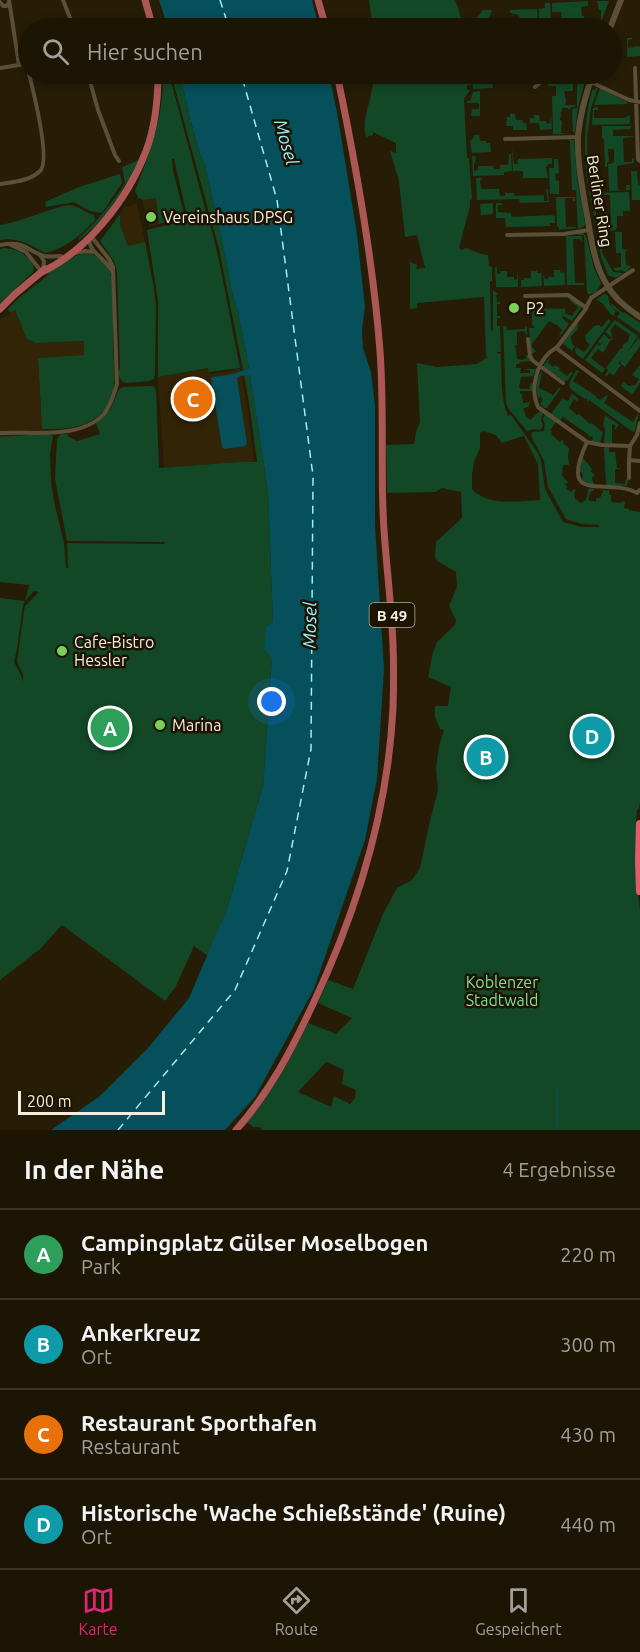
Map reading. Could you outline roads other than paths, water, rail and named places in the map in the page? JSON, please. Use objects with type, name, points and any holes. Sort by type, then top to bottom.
[{"type":"highway","points":[[640,824],[640,891]]},
{"type":"main road","points":[[145,0],[150,18]]},
{"type":"main road","points":[[318,0],[323,18]]},
{"type":"main road","points":[[0,309],[21,289],[42,272],[54,267],[90,235],[108,217],[125,193],[147,150],[158,84]]},
{"type":"main road","name":"B 49","points":[[236,1130],[259,1102],[292,1048],[326,976],[352,913],[363,879],[381,805],[393,711],[394,653],[383,512],[383,405],[380,348],[360,196],[339,84]]},
{"type":"street","points":[[63,0],[70,18]]},
{"type":"street","points":[[614,18],[621,0]]},
{"type":"street","points":[[0,1],[3,6],[9,2],[11,8],[18,57]]},
{"type":"street","points":[[0,68],[18,64]]},
{"type":"street","points":[[635,68],[638,102],[638,159],[640,161]]},
{"type":"street","points":[[0,184],[26,180],[39,173],[44,166],[31,84]]},
{"type":"street","points":[[91,84],[98,110],[119,160]]},
{"type":"street","points":[[535,87],[539,84]]},
{"type":"street","name":"Berliner Ring","points":[[589,84],[578,137],[581,179],[590,230],[599,271],[621,303],[640,317]]},
{"type":"street","points":[[596,84],[631,101],[638,102]]},
{"type":"street","points":[[505,140],[578,137]]},
{"type":"street","points":[[507,235],[564,234],[590,230]]},
{"type":"street","points":[[90,235],[89,244],[106,261],[114,277]]},
{"type":"street","points":[[0,434],[75,430],[94,422],[112,401],[117,384],[113,267],[90,235]]},
{"type":"street","points":[[2,245],[23,245],[47,256],[65,256],[85,251],[95,252]]},
{"type":"street","points":[[2,245],[15,246],[26,252],[42,272]]},
{"type":"street","points":[[39,254],[44,261],[42,272]]},
{"type":"street","points":[[630,446],[587,442],[538,407],[535,397],[535,381],[540,366],[585,310],[591,298],[633,270]]},
{"type":"street","points":[[525,296],[568,295],[585,307]]},
{"type":"street","points":[[528,339],[530,358],[563,383]]},
{"type":"street","points":[[556,348],[640,411]]},
{"type":"street","points":[[629,478],[630,446],[634,442],[640,423]]},
{"type":"street","points":[[587,442],[578,463],[578,476],[582,483],[590,486],[628,488],[637,493],[640,490]]},
{"type":"street","points":[[630,460],[640,461]]},
{"type":"water","points":[[159,0],[312,0],[316,18],[165,18]]},
{"type":"water","name":"Mosel","points":[[182,84],[331,84],[357,234],[365,307],[362,330],[363,348],[371,372],[375,406],[375,525],[384,669],[377,779],[365,840],[314,989],[255,1097],[225,1130],[51,1130],[100,1096],[148,1048],[189,998],[227,909],[263,786],[272,658],[264,649],[266,627],[273,622],[268,491],[250,375],[237,378],[247,444],[224,449],[222,447],[211,378],[249,368],[205,165],[189,121]]},
{"type":"waterway","points":[[557,1090],[557,1130]]},
{"type":"place","name":"Vereinshaus DPSG","points":[[151,217]]},
{"type":"place","name":"P2","points":[[514,308]]},
{"type":"place","name":"Restaurant Sporthafen","points":[[193,399]]},
{"type":"place","name":"Cafe-Bistro Hessler","points":[[62,651]]},
{"type":"place","name":"Marina","points":[[160,725]]},
{"type":"place","name":"Campingplatz Gülser Moselbogen","points":[[110,728]]},
{"type":"place","name":"Historische 'Wache Schießstände' (Ruine)","points":[[592,736]]},
{"type":"place","name":"Ankerkreuz","points":[[486,757]]},
{"type":"park label","name":"Koblenzer Stadtwald","points":[[502,991]]}]
